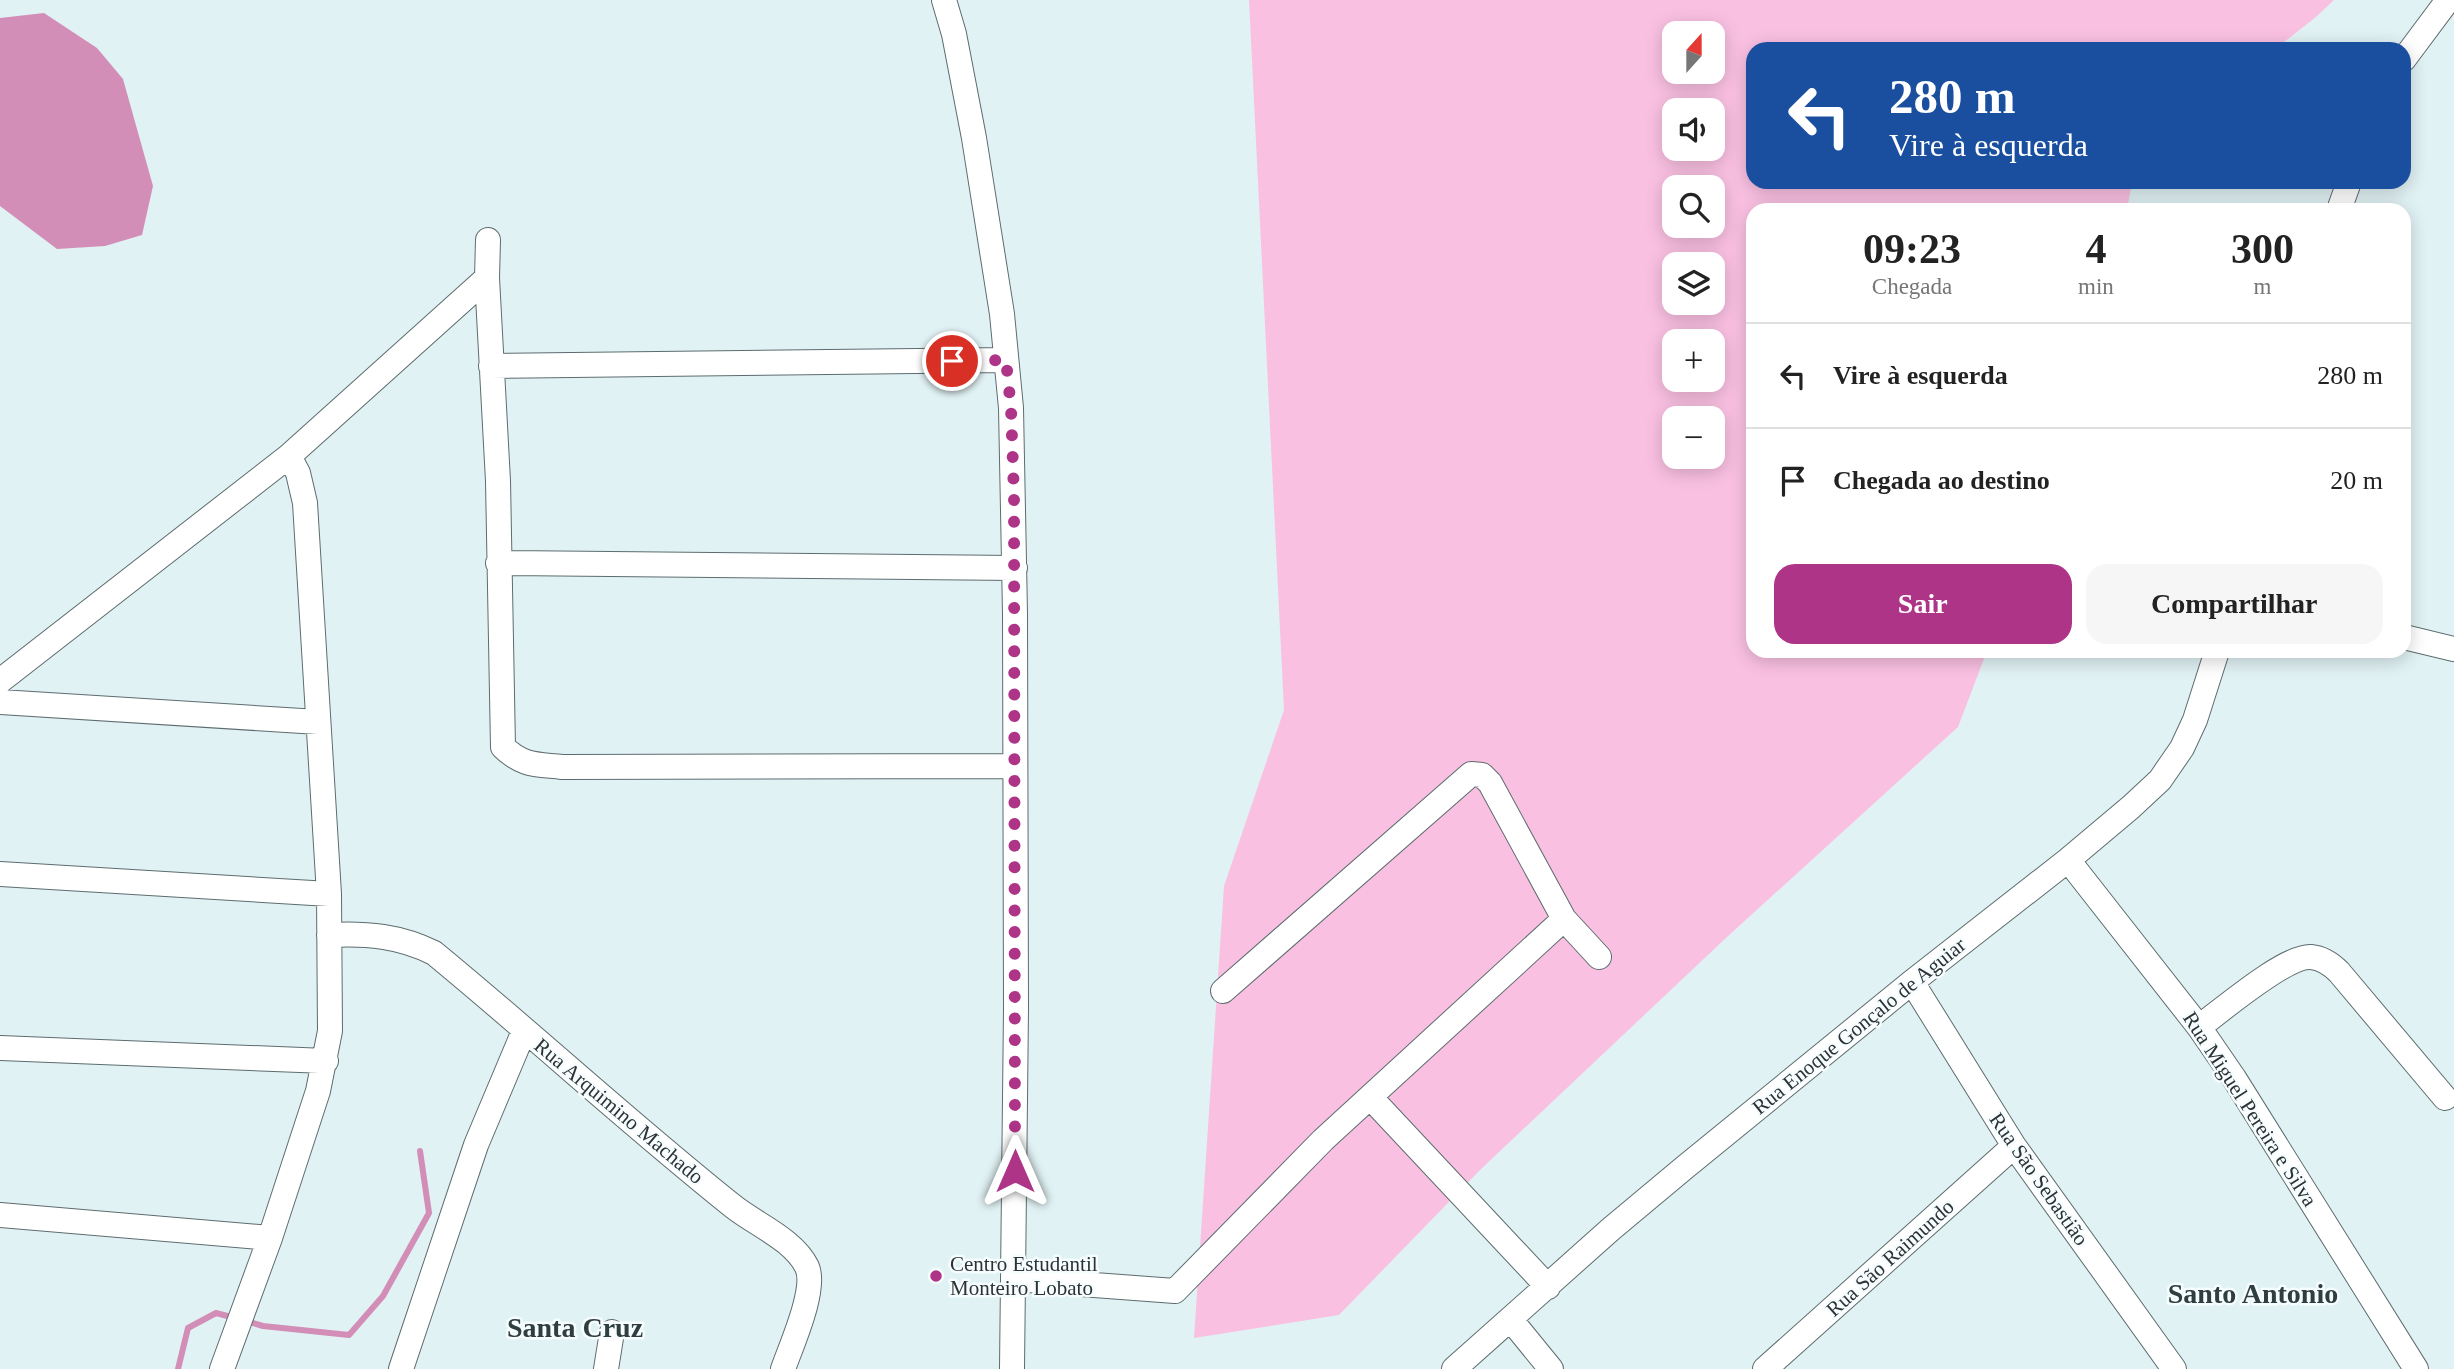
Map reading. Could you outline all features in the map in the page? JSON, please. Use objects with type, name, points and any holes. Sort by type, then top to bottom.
[{"type":"street","points":[[944,0],[954,34],[974,138],[1002,314],[1014,472],[1012,1369]]},
{"type":"street","points":[[2411,50],[2448,0]]},
{"type":"street","points":[[488,240],[486,278],[498,481],[503,747],[516,759],[531,764],[562,767],[1015,766]]},
{"type":"street","points":[[0,681],[289,456],[486,278]]},
{"type":"street","points":[[492,366],[1006,360]]},
{"type":"street","points":[[222,1369],[270,1238],[318,1091],[330,1031],[329,894],[305,503],[298,473],[289,456]]},
{"type":"street","points":[[498,563],[1015,568]]},
{"type":"street","points":[[2411,639],[2454,649]]},
{"type":"street","name":"Rua Enoque Gonçalo de Aguiar","points":[[1454,1369],[1621,1221],[1912,982],[2068,860],[2160,780],[2182,748],[2191,729],[2215,658]]},
{"type":"street","points":[[0,702],[318,722]]},
{"type":"street","points":[[1223,991],[1471,774],[1482,775],[1490,783],[1564,919],[1599,957]]},
{"type":"street","name":"Rua Miguel Pereira e Silva","points":[[2068,860],[2199,1027],[2234,1078],[2416,1369]]},
{"type":"street","points":[[0,874],[329,894]]},
{"type":"street","points":[[1014,1279],[1175,1291],[1323,1140],[1564,919]]},
{"type":"street","name":"Rua Arquimino Machado","points":[[329,935],[391,937],[417,944],[444,961],[736,1209],[776,1236],[808,1268],[808,1295],[783,1369]]},
{"type":"street","points":[[2199,1027],[2290,962],[2308,956],[2319,958],[2339,972],[2445,1098]]},
{"type":"street","name":"Rua São Sebastião","points":[[1912,982],[2014,1146],[2174,1369]]},
{"type":"street","points":[[401,1369],[476,1144],[524,1031]]},
{"type":"street","points":[[0,1048],[326,1061]]},
{"type":"street","points":[[1370,1097],[1548,1287]]},
{"type":"street","name":"Rua São Raimundo","points":[[1765,1369],[2014,1146]]},
{"type":"street","points":[[0,1215],[270,1238]]},
{"type":"street","points":[[1511,1320],[1551,1369]]},
{"type":"street","points":[[606,1369],[612,1332]]},
{"type":"shaded area","points":[[1249,0],[2334,0],[2284,42],[1746,42],[1746,189],[2131,189],[2128,203],[1746,203],[1746,658],[1984,658],[1958,727],[1727,937],[1480,1170],[1339,1315],[1194,1338],[1224,886],[1284,710]]},
{"type":"shaded area","points":[[44,13],[97,48],[123,79],[153,186],[142,235],[105,246],[57,249],[0,206],[0,18]]},
{"type":"waterway","points":[[246,1321],[263,1326],[349,1335],[383,1296],[429,1213],[420,1151]]},
{"type":"waterway","points":[[178,1369],[188,1328],[216,1313],[235,1318]]},
{"type":"place","name":"Centro Estudantil Monteiro Lobato","points":[[936,1276]]},
{"type":"district","name":"Santo Antonio","points":[[2253,1293]]},
{"type":"district","name":"Santa Cruz","points":[[575,1327]]},
{"type":"route","points":[[952,361],[1006,360],[1011,408],[1015,613],[1015,1171]]}]
